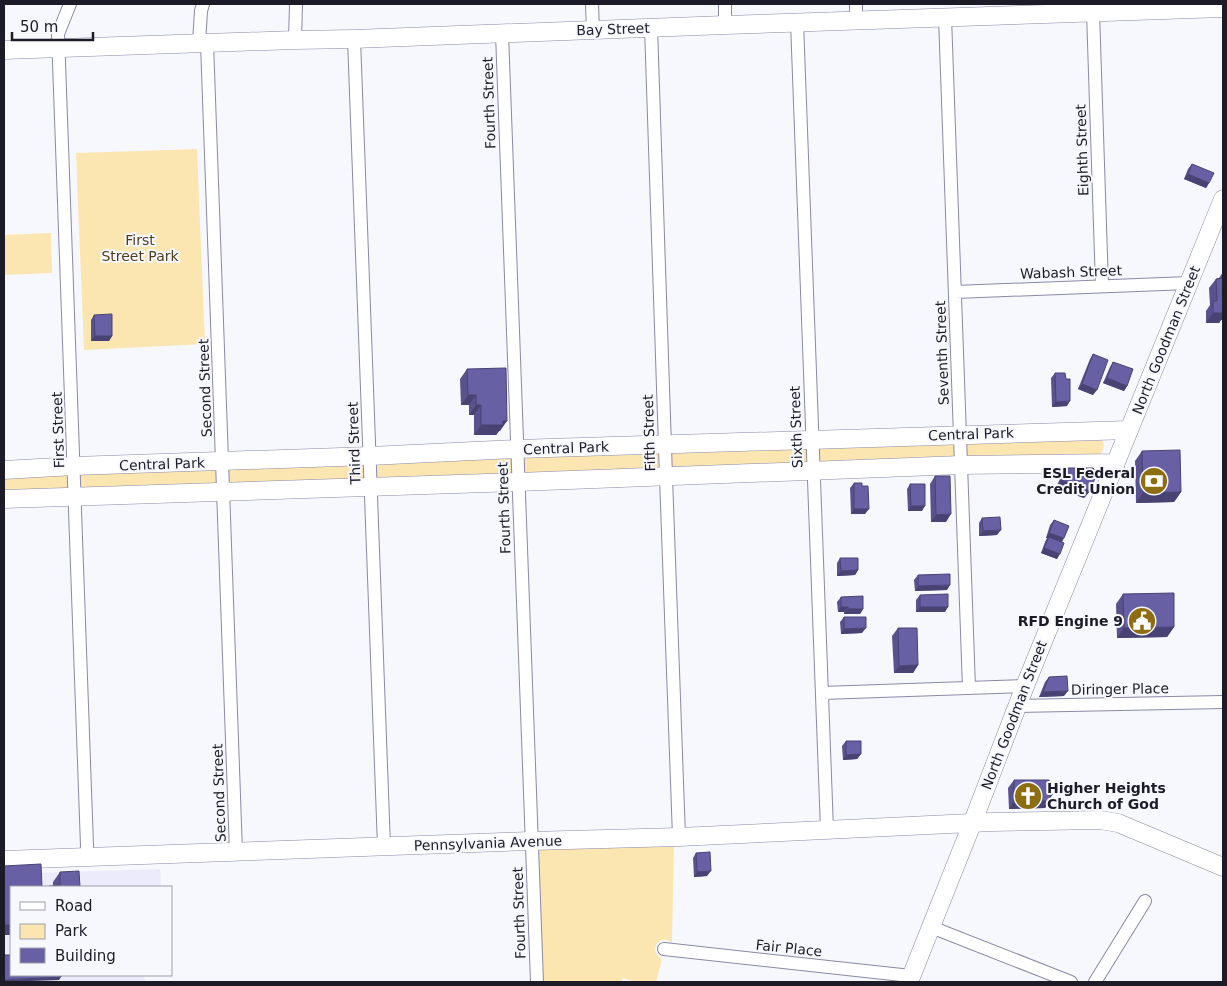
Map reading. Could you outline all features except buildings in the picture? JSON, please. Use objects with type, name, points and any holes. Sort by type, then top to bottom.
[{"type":"main road","name":"Bay Street","points":[[4,50],[798,22],[856,12],[945,17],[1012,9],[1093,12],[1147,7],[1223,8]]},
{"type":"main road","name":"North Goodman Street","points":[[910,979],[1025,686],[1223,199]]},
{"type":"main road","name":"Central Park","points":[[4,470],[517,449],[1129,430]]},
{"type":"main road","points":[[4,498],[518,482],[961,465],[1116,463]]},
{"type":"main road","name":"Pennsylvania Avenue","points":[[4,860],[1109,820],[1223,867]]},
{"type":"street","name":"First Street","points":[[70,4],[58,34],[58,48],[74,466],[86,857]]},
{"type":"street","name":"Second Street","points":[[203,4],[201,10],[222,462],[236,852]]},
{"type":"street","points":[[295,40],[296,4]]},
{"type":"street","points":[[592,4],[594,30]]},
{"type":"street","points":[[724,4],[725,25]]},
{"type":"street","name":"Eighth Street","points":[[1093,12],[1102,286]]},
{"type":"street","name":"Seventh Street","points":[[945,17],[969,688]]},
{"type":"street","name":"Sixth Street","points":[[798,22],[826,830]]},
{"type":"street","name":"Fifth Street","points":[[651,27],[679,837]]},
{"type":"street","name":"Fourth Street","points":[[502,33],[537,982]]},
{"type":"street","name":"Third Street","points":[[354,39],[384,846]]},
{"type":"street","name":"Wabash Street","points":[[955,292],[1189,283]]},
{"type":"street","points":[[822,693],[1025,686]]},
{"type":"street","name":"Diringer Place","points":[[1017,706],[1223,702]]},
{"type":"street","points":[[1095,982],[1145,901]]},
{"type":"street","points":[[931,927],[1070,982]]},
{"type":"street","name":"Fair Place","points":[[664,949],[910,979]]},
{"type":"shaded area","points":[[160,869],[161,886],[10,886],[10,976],[144,976],[145,982],[4,982],[4,874]]},
{"type":"green space","name":"First Street Park","points":[[197,149],[205,344],[84,350],[76,153]]},
{"type":"green space","points":[[51,233],[52,273],[4,275],[4,235]]},
{"type":"green space","points":[[1102,440],[1104,448],[1099,456],[4,494],[4,474]]},
{"type":"green space","points":[[674,842],[672,943],[668,940],[663,940],[659,941],[656,945],[656,953],[662,959],[656,982],[635,982],[623,978],[621,982],[542,982],[538,850]]},
{"type":"place","name":"ESL Federal Credit Union","points":[[1154,481]]},
{"type":"place","name":"RFD Engine 9","points":[[1142,621]]},
{"type":"place","name":"Higher Heights Church of God","points":[[1028,796]]}]
